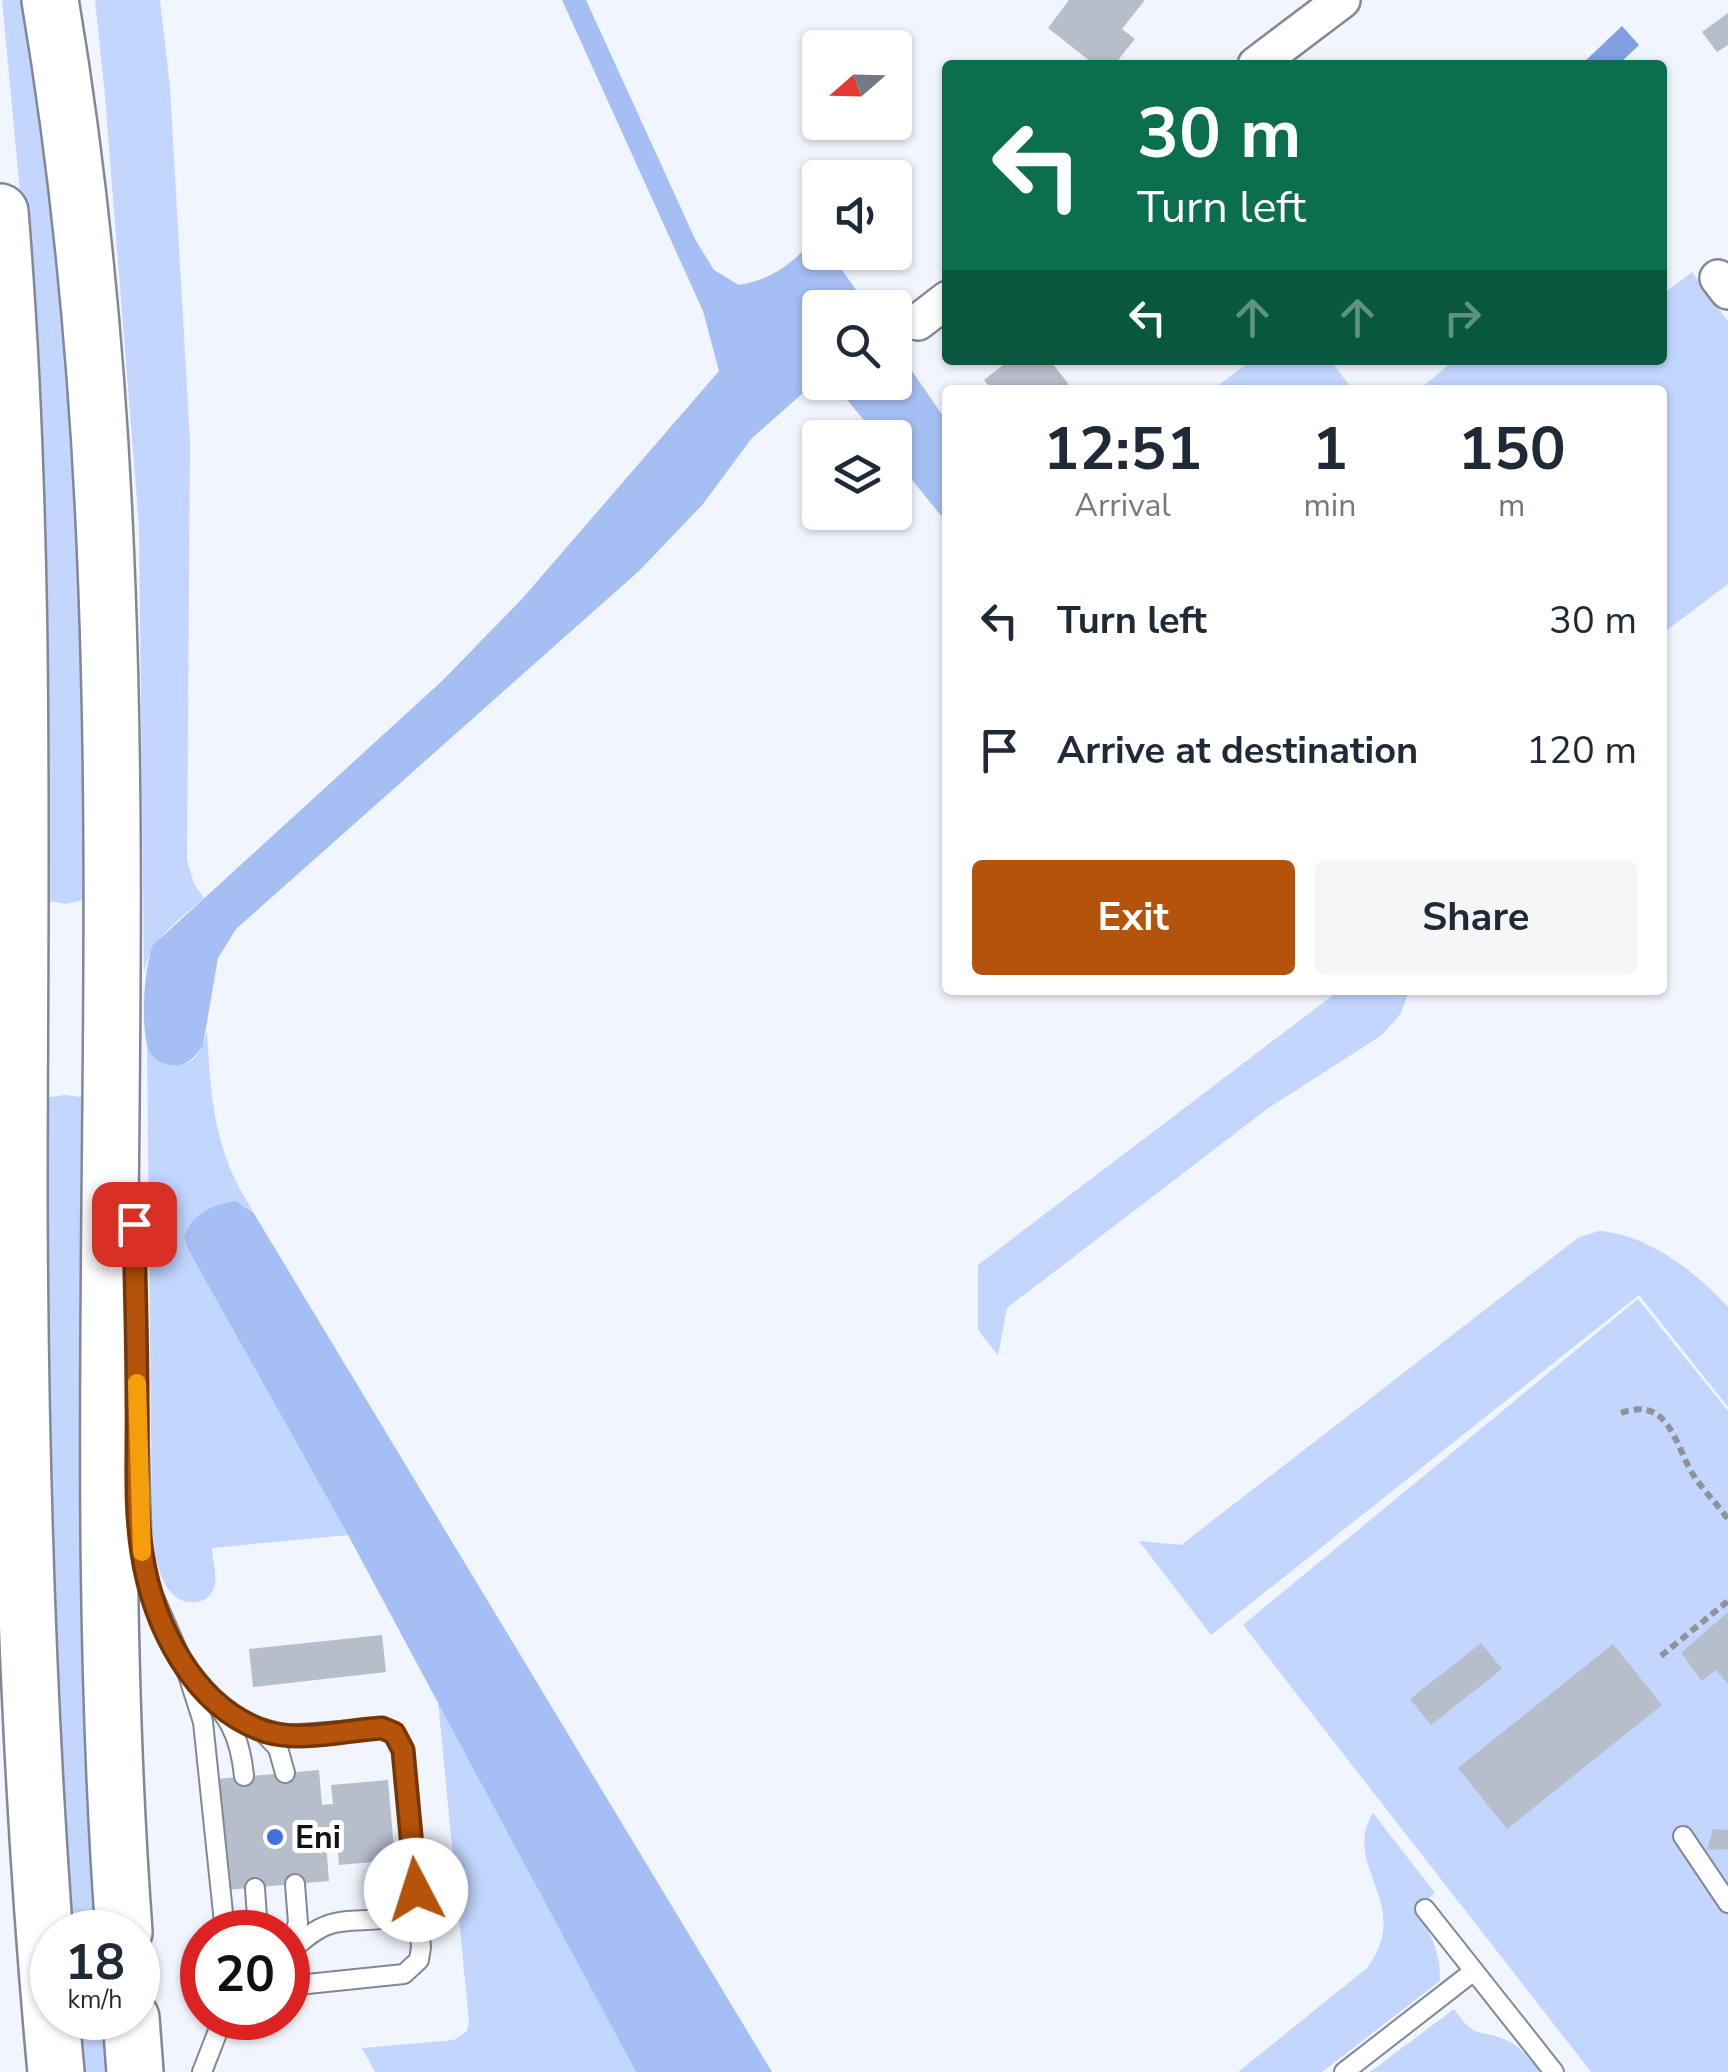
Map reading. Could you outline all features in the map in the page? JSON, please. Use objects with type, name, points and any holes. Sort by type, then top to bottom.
[{"type":"highway","points":[[50,0],[76,178]]},
{"type":"highway","points":[[81,0],[81,52],[73,128],[107,574],[111,894],[108,1578],[112,1739],[123,1910]]},
{"type":"highway","points":[[0,212],[14,421],[19,604],[20,1282],[27,1598],[38,1844],[56,2072]]},
{"type":"highway","points":[[0,352],[14,421]]},
{"type":"highway","points":[[133,2040],[136,2072]]},
{"type":"street","points":[[1263,60],[1342,0]]},
{"type":"street","points":[[918,322],[942,304]]},
{"type":"lane","points":[[111,894],[114,955],[130,1078]]},
{"type":"lane","points":[[136,1320],[142,1551],[150,1588],[188,1675],[203,1722],[223,1910]]},
{"type":"lane","points":[[175,1652],[230,1719],[240,1743],[244,1776]]},
{"type":"lane","points":[[216,1702],[256,1727],[278,1748],[285,1773]]},
{"type":"lane","points":[[256,1727],[286,1735],[382,1728],[394,1733],[403,1750],[421,1954],[410,1970],[397,1975],[310,1984]]},
{"type":"lane","points":[[1683,1836],[1728,1903]]},
{"type":"lane","points":[[295,1884],[297,1910]]},
{"type":"lane","points":[[254,1888],[256,1910]]},
{"type":"lane","points":[[310,1936],[328,1924],[399,1916],[410,1908],[416,1890]]},
{"type":"lane","points":[[1425,1909],[1554,2072]]},
{"type":"lane","points":[[1344,2072],[1474,1971]]},
{"type":"lane","points":[[202,2072],[216,2040]]},
{"type":"path","points":[[1621,1413],[1640,1408],[1662,1418],[1679,1442],[1692,1474],[1728,1518]]},
{"type":"path","points":[[1661,1656],[1728,1601]]},
{"type":"shaded area","points":[[2,0],[26,0],[51,170],[78,474],[87,899],[66,904],[42,900],[28,277]]},
{"type":"shaded area","points":[[95,0],[160,0],[170,87],[190,442],[187,860],[194,884],[204,898],[159,940],[144,973],[139,527]]},
{"type":"shaded area","points":[[562,0],[586,0],[696,241],[714,270],[739,285],[764,278],[802,252],[802,270],[842,270],[856,290],[802,290],[802,394],[751,439],[703,504],[639,571],[236,929],[218,958],[203,1045],[186,1063],[169,1065],[155,1058],[147,1045],[144,1017],[145,984],[153,945],[442,681],[521,600],[719,371],[703,311]]},
{"type":"shaded area","points":[[1622,26],[1639,45],[1623,60],[1586,60]]},
{"type":"shaded area","points":[[1692,272],[1728,321],[1728,584],[1667,630],[1667,385],[1424,385],[1449,365],[1667,365],[1667,291]]},
{"type":"shaded area","points":[[1245,365],[1334,365],[1349,385],[1219,385]]},
{"type":"shaded area","points":[[912,371],[942,415],[942,517],[912,480],[912,420],[864,420],[847,400],[912,400]]},
{"type":"shaded area","points":[[1407,995],[1401,1013],[1382,1035],[1267,1109],[1007,1308],[998,1355],[978,1330],[978,1265],[1332,996]]},
{"type":"shaded area","points":[[207,1031],[210,1080],[222,1146],[253,1211],[236,1201],[189,1251],[348,1535],[212,1548],[214,1588],[207,1598],[196,1602],[184,1601],[167,1587],[157,1563],[152,1528],[147,1041],[151,1054],[171,1063],[187,1063],[198,1053]]},
{"type":"shaded area","points":[[42,1098],[89,1098],[83,1652],[95,1910],[67,1910],[46,1474]]},
{"type":"shaded area","points":[[236,1201],[253,1212],[772,2072],[636,2072],[348,1535],[189,1251],[184,1237],[198,1216]]},
{"type":"shaded area","points":[[1599,1231],[1635,1239],[1670,1257],[1728,1307],[1728,1407],[1639,1295],[1211,1635],[1139,1541],[1181,1545],[1579,1237]]},
{"type":"shaded area","points":[[1638,1299],[1728,1411],[1728,2072],[1591,2072],[1243,1625]]},
{"type":"shaded area","points":[[438,1701],[636,2072],[375,2072],[362,2048],[454,2040],[467,2031],[469,2022]]},
{"type":"shaded area","points":[[1373,1813],[1435,1893],[1416,1909],[1437,1952],[1440,1981],[1322,2072],[1238,2072],[1367,1968],[1380,1945],[1384,1924],[1381,1905],[1365,1851],[1365,1832]]},
{"type":"shaded area","points":[[1454,2009],[1474,2030],[1514,2045],[1540,2072],[1370,2072]]},
{"type":"shaded area","points":[[76,2040],[104,2040],[106,2072],[79,2072]]},
{"type":"building","points":[[1069,0],[1145,0],[1122,29],[1135,39],[1118,60],[1089,60],[1048,28]]},
{"type":"building","points":[[1728,13],[1728,45],[1717,52],[1702,32]]},
{"type":"building","points":[[1003,365],[1054,365],[1069,385],[988,385],[984,380]]},
{"type":"building","points":[[1728,1612],[1728,1684],[1716,1670],[1702,1681],[1681,1653]]},
{"type":"building","points":[[382,1635],[386,1672],[253,1687],[249,1649]]},
{"type":"building","points":[[1481,1643],[1502,1669],[1431,1725],[1410,1699]]},
{"type":"building","points":[[1613,1644],[1662,1705],[1507,1829],[1458,1768]]},
{"type":"building","points":[[319,1770],[322,1805],[333,1804],[331,1785],[388,1780],[395,1860],[339,1865],[337,1843],[326,1844],[329,1881],[226,1890],[216,1779]]},
{"type":"building","points":[[1713,1829],[1728,1830],[1728,1849],[1707,1850]]},
{"type":"slow traffic","points":[[137,1383],[142,1552]]},
{"type":"place","name":"Eni","points":[[275,1837]]},
{"type":"route","points":[[134,1224],[140,1530],[150,1588],[166,1632],[175,1652],[206,1692],[256,1727],[286,1735],[382,1728],[399,1738],[416,1890]]}]
